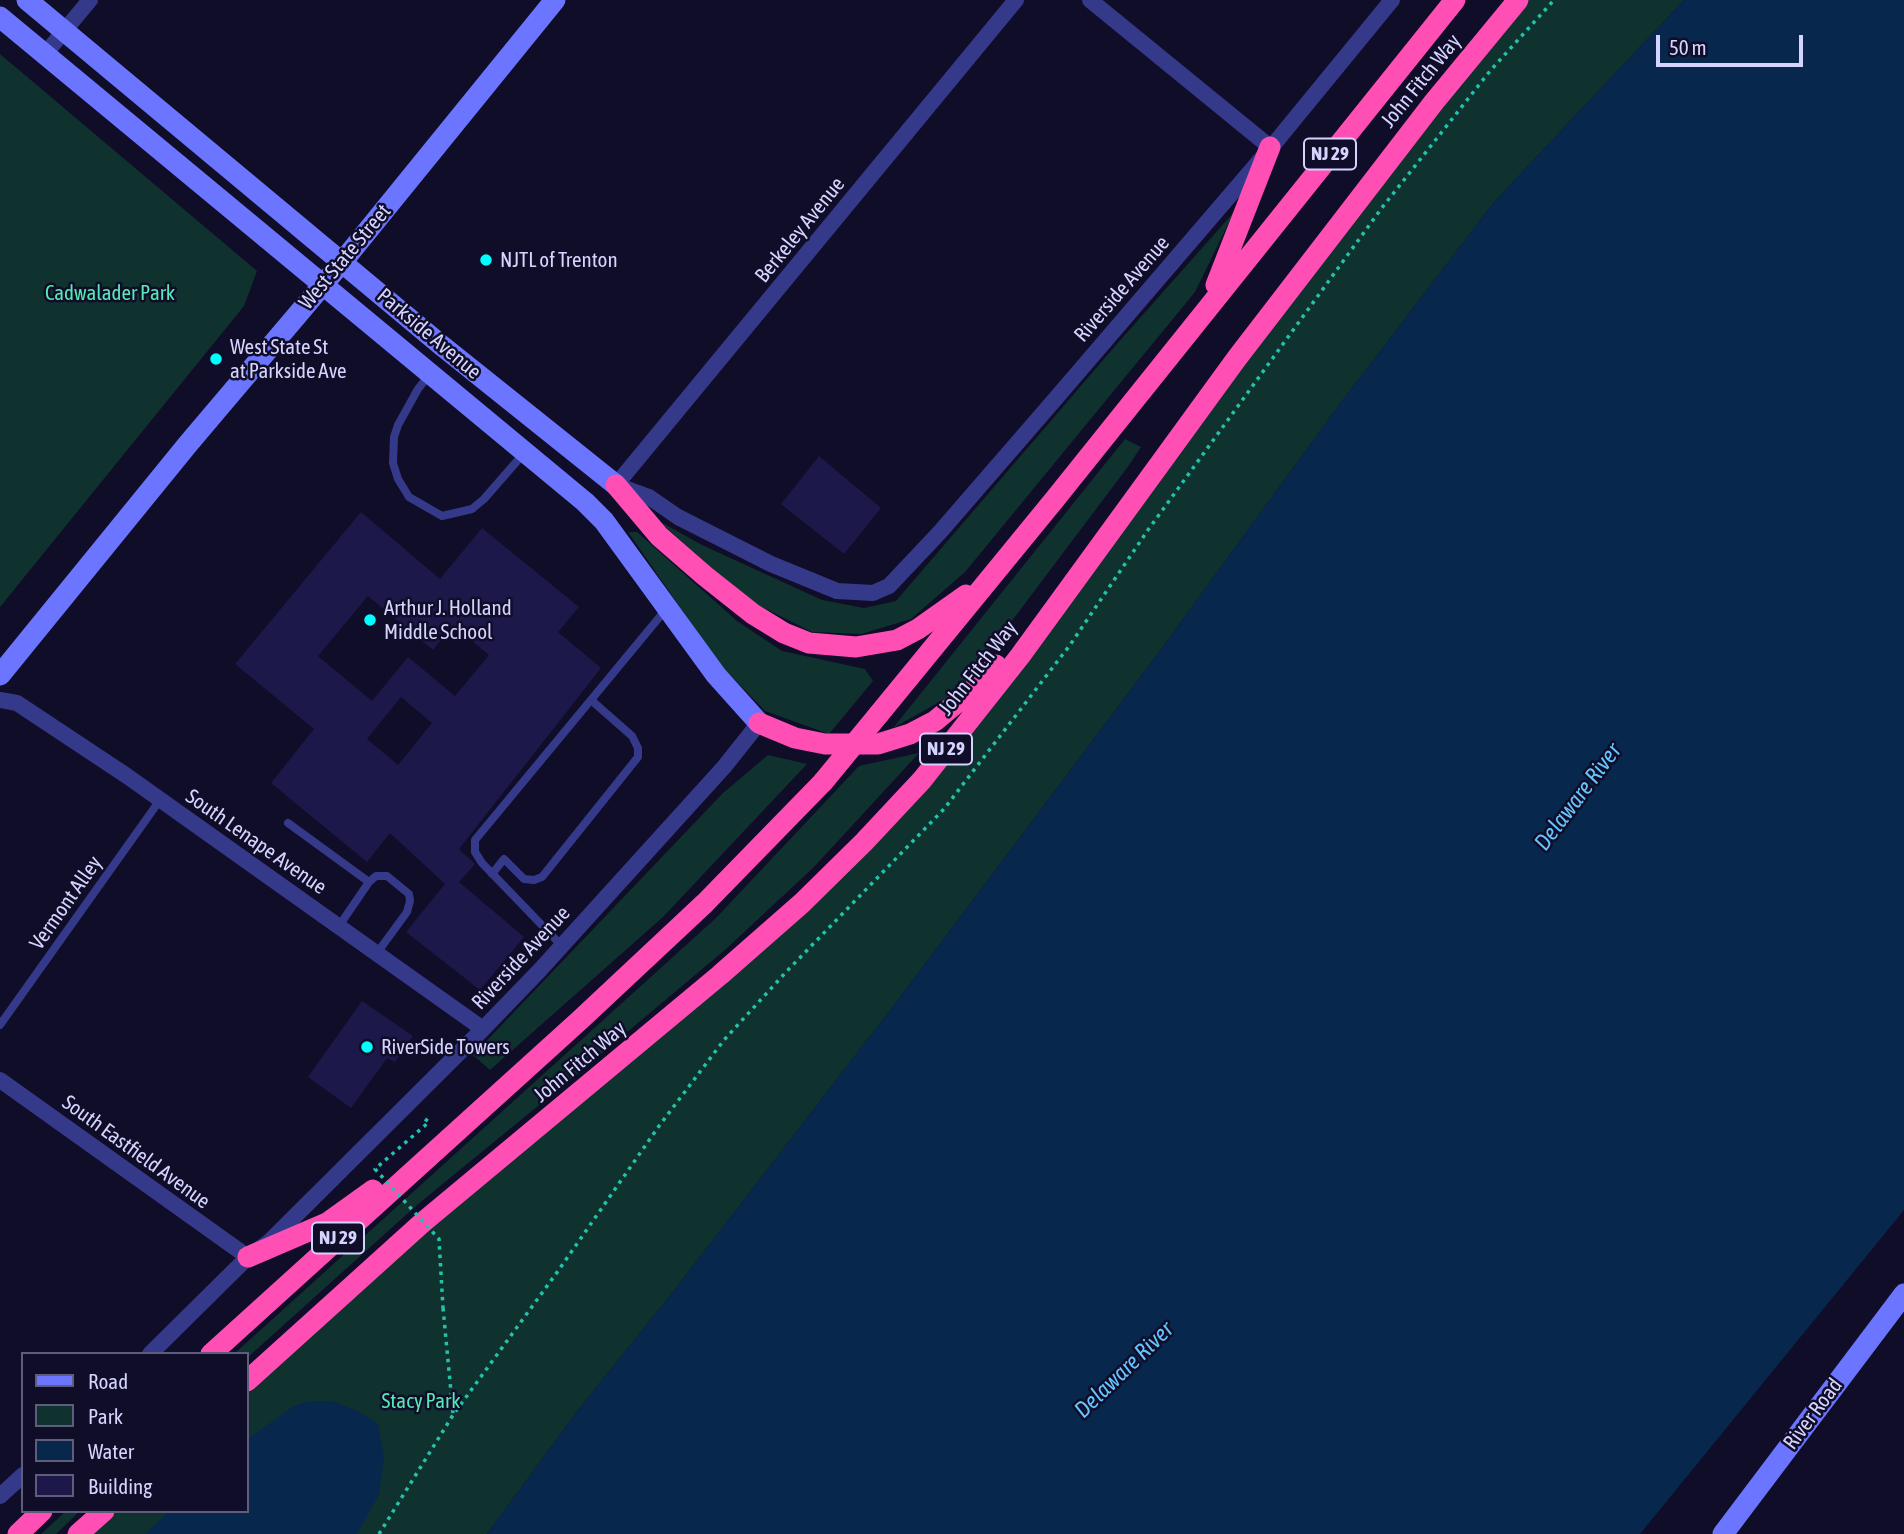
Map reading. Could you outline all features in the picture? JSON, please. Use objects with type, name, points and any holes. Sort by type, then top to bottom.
[{"type":"highway","name":"John Fitch Way","points":[[213,1352],[580,1020],[705,903],[823,782],[1455,0]]},
{"type":"highway","name":"John Fitch Way","points":[[248,1380],[422,1223],[720,975],[802,903],[922,780],[1020,656],[1237,358],[1355,203],[1518,0]]},
{"type":"highway","points":[[1206,309],[1270,147]]},
{"type":"highway","points":[[616,485],[659,536],[705,576],[753,614],[784,633],[809,643],[856,647],[897,640],[918,629],[990,577]]},
{"type":"highway","points":[[759,723],[794,737],[825,744],[878,744],[910,734],[935,722],[977,686],[1117,524]]},
{"type":"highway","points":[[248,1256],[327,1223],[465,1123]]},
{"type":"highway","points":[[18,1534],[40,1513]]},
{"type":"highway","points":[[78,1534],[102,1513]]},
{"type":"main road","name":"Parkside Avenue","points":[[27,0],[450,353],[616,485]]},
{"type":"main road","name":"West State Street","points":[[0,675],[555,0]]},
{"type":"main road","name":"Parkside Avenue","points":[[0,17],[525,451],[604,521],[716,675],[759,723]]},
{"type":"main road","name":"River Road","points":[[1723,1534],[1904,1294]]},
{"type":"street","points":[[45,54],[90,0]]},
{"type":"street","name":"Berkeley Avenue","points":[[616,485],[1016,0]]},
{"type":"street","points":[[1090,0],[1270,147]]},
{"type":"street","name":"Riverside Avenue","points":[[873,593],[889,586],[940,532],[1270,147],[1392,0]]},
{"type":"street","name":"Parkside Avenue","points":[[616,485],[649,497],[678,517],[771,564],[837,591],[873,593]]},
{"type":"street","name":"South Lenape Avenue","points":[[0,700],[17,703],[160,800],[483,1029]]},
{"type":"street","name":"Riverside Avenue","points":[[152,1352],[248,1256],[269,1242],[483,1029],[724,767],[759,723]]},
{"type":"street","name":"South Eastfield Avenue","points":[[0,1080],[248,1256]]},
{"type":"street","points":[[0,1496],[13,1477]]},
{"type":"lane","points":[[430,374],[418,389],[394,437],[393,463],[398,479],[409,497],[442,516],[472,509],[484,499],[525,451]]},
{"type":"lane","points":[[562,946],[492,874],[475,852],[475,840],[667,608]]},
{"type":"lane","points":[[492,874],[504,859],[524,878],[534,880],[542,877],[638,757],[638,748],[632,736],[591,700]]},
{"type":"lane","name":"Vermont Alley","points":[[0,1025],[160,800]]},
{"type":"lane","points":[[288,822],[369,882]]},
{"type":"lane","points":[[339,926],[369,882],[376,876],[387,876],[409,894],[410,901],[407,912],[377,953]]},
{"type":"path","points":[[425,1119],[429,1122],[375,1169],[439,1239],[453,1415]]},
{"type":"green space","name":"Stacy Park","points":[[1518,0],[1684,0],[1494,202],[1336,409],[1159,652],[894,1005],[676,1288],[578,1410],[487,1534],[78,1534],[102,1513],[248,1513],[248,1381],[864,842]]},
{"type":"green space","name":"Cadwalader Park","points":[[0,54],[257,271],[244,306],[0,607]]},
{"type":"green space","points":[[1234,212],[1195,292],[965,572],[911,619],[861,634],[812,632],[748,600],[659,521],[702,545],[822,600],[864,608],[896,601]]},
{"type":"green space","points":[[1125,439],[1141,447],[959,691],[893,728]]},
{"type":"green space","points":[[628,532],[637,532],[737,621],[782,651],[865,669],[873,681],[829,734],[765,711],[718,662]]},
{"type":"green space","points":[[919,753],[814,867],[726,949],[417,1205],[248,1357],[248,1352],[236,1352],[716,918],[859,766]]},
{"type":"green space","points":[[768,755],[807,764],[663,917],[490,1070],[473,1055],[723,793]]},
{"type":"green space","points":[[64,1513],[78,1513],[56,1534],[41,1534]]},
{"type":"water","name":"Delaware River","points":[[1684,0],[1904,0],[1904,1210],[1640,1534],[487,1534],[578,1410],[676,1288],[894,1005],[1159,652],[1336,409],[1494,202]]},
{"type":"water","points":[[309,1401],[333,1401],[358,1411],[378,1424],[384,1457],[379,1495],[357,1534],[145,1534],[167,1513],[248,1513],[248,1438],[294,1406]]},
{"type":"building","points":[[819,456],[881,508],[844,554],[781,504]]},
{"type":"building","points":[[361,512],[440,579],[482,528],[579,607],[558,632],[601,668],[459,849],[475,864],[459,882],[524,937],[480,990],[406,932],[445,884],[390,833],[367,862],[271,783],[314,729],[235,664]],"holes":[[[368,596],[433,650],[453,625],[489,655],[455,696],[408,657],[372,701],[318,656]],[[401,697],[432,723],[398,765],[367,739]]]},
{"type":"building","name":"RiverSide Towers","points":[[362,1001],[413,1036],[395,1062],[387,1058],[351,1108],[308,1077]]},
{"type":"place","name":"NJTL of Trenton","points":[[486,260]]},
{"type":"place","name":"West State St at Parkside Ave","points":[[216,359]]},
{"type":"place","name":"Arthur J. Holland Middle School","points":[[370,620]]},
{"type":"place","name":"RiverSide Towers","points":[[367,1047]]}]
